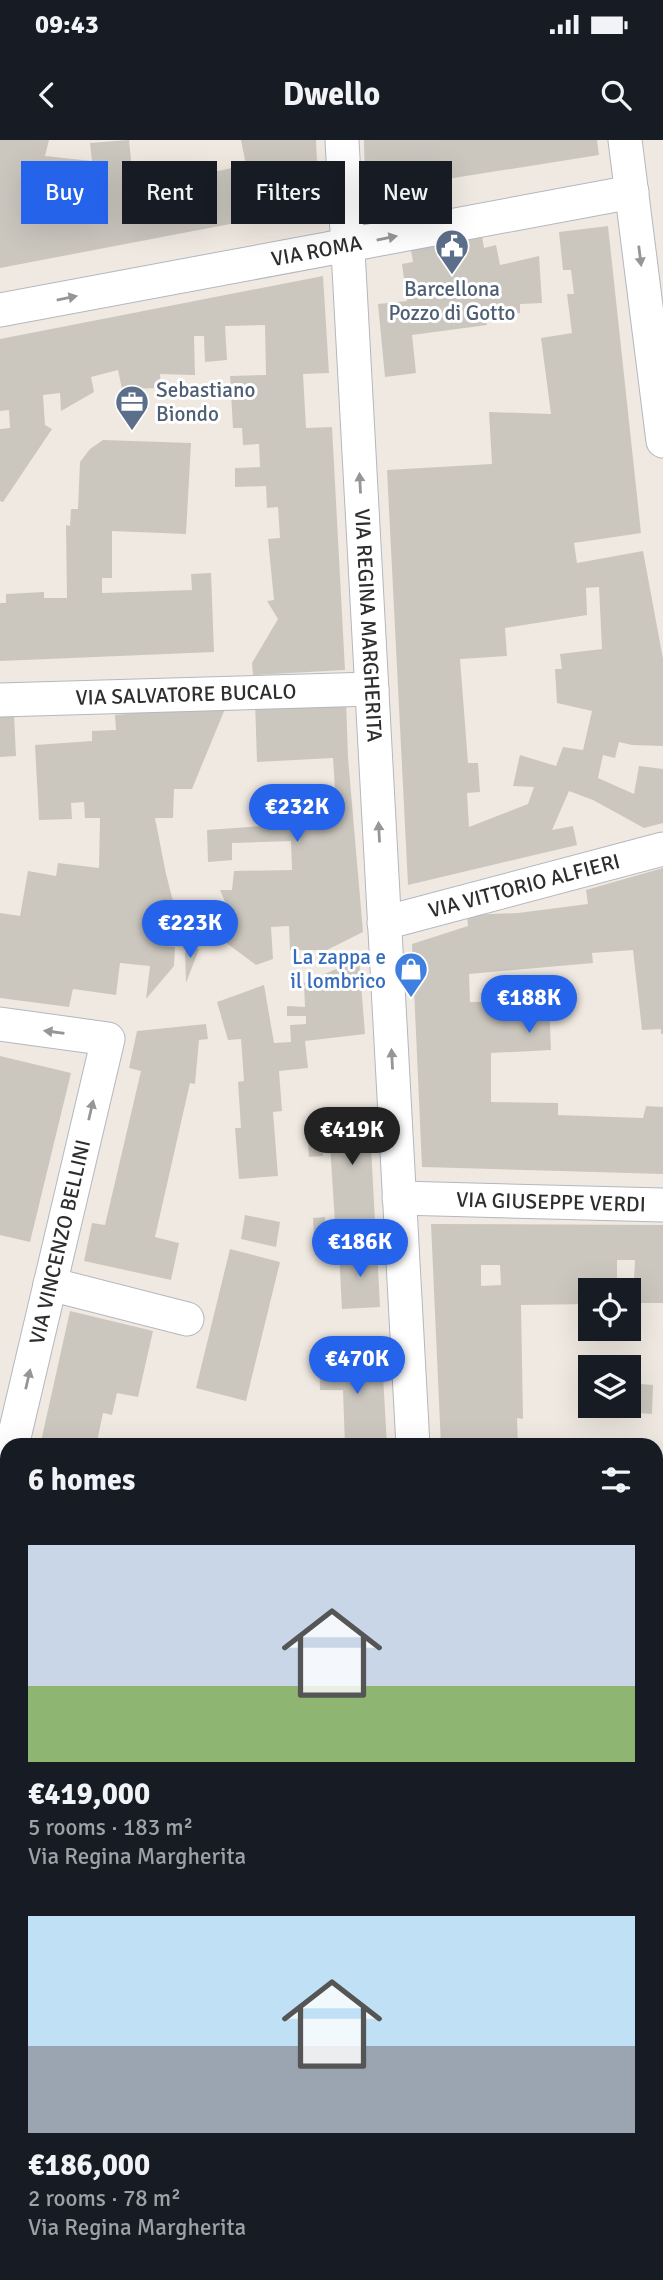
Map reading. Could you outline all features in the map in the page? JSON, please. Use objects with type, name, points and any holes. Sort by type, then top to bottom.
[{"type":"street","name":"VIA REGINA MARGHERITA","points":[[342,140],[413,1438]]},
{"type":"street","points":[[625,140],[663,441]]},
{"type":"street","name":"VIA ROMA","points":[[0,310],[632,192]]},
{"type":"street","name":"VIA SALVATORE BUCALO","points":[[0,700],[372,689]]},
{"type":"street","name":"VIA VITTORIO ALFIERI","points":[[384,923],[663,849]]},
{"type":"street","name":"VIA VINCENZO BELLINI","points":[[0,1024],[108,1039],[14,1438]]},
{"type":"street","name":"VIA GIUSEPPE VERDI","points":[[399,1198],[663,1205]]},
{"type":"street","points":[[50,1284],[187,1319]]},
{"type":"building","points":[[0,140],[49,140],[45,156],[92,161],[90,143],[129,140],[131,161],[122,161],[122,224],[217,224],[217,171],[231,168],[231,224],[0,268]]},
{"type":"building","points":[[241,140],[316,140],[317,161],[245,161]]},
{"type":"building","points":[[364,140],[597,140],[599,155],[452,178],[452,161],[364,161]]},
{"type":"building","points":[[608,226],[641,533],[574,543],[577,563],[643,551],[663,659],[663,746],[619,742],[615,758],[603,755],[598,778],[634,794],[639,766],[663,769],[663,823],[644,828],[593,800],[569,791],[552,830],[573,826],[577,845],[408,885],[387,470],[492,464],[489,412],[551,414],[541,338],[572,333],[567,294],[574,294],[571,270],[563,270],[559,232]],"holes":[[[599,587],[602,649],[560,654],[562,669],[555,669],[557,703],[592,711],[583,750],[563,747],[556,766],[520,755],[513,786],[534,787],[528,804],[469,827],[467,793],[480,792],[478,763],[468,763],[460,659],[507,656],[505,628],[587,615],[586,588]]]},
{"type":"building","points":[[482,236],[484,248],[496,245],[500,265],[539,256],[542,303],[520,304],[520,313],[486,318],[487,325],[412,335],[416,373],[385,377],[378,304],[407,301],[402,264],[413,262],[411,250]]},
{"type":"building","points":[[323,276],[329,373],[303,374],[306,428],[332,427],[345,670],[253,675],[252,663],[278,619],[267,601],[274,600],[268,539],[280,538],[278,507],[267,508],[266,486],[235,487],[235,468],[260,467],[259,444],[243,445],[242,428],[233,428],[230,376],[266,375],[265,325],[225,326],[227,360],[205,362],[204,336],[194,336],[195,375],[160,374],[161,388],[122,389],[118,370],[91,377],[94,392],[61,411],[60,393],[43,395],[45,425],[52,429],[3,502],[0,501],[0,429],[10,428],[9,410],[0,411],[0,339]]},
{"type":"building","points":[[103,440],[191,443],[186,534],[112,531],[112,578],[102,578],[102,593],[192,590],[191,574],[211,573],[214,652],[0,661],[0,603],[6,603],[6,594],[44,592],[44,598],[67,598],[66,525],[70,526],[71,509],[78,509],[80,462],[90,449]]},
{"type":"building","points":[[346,699],[348,758],[363,932],[327,950],[290,950],[289,926],[271,927],[273,959],[256,965],[213,933],[235,925],[220,890],[232,890],[234,871],[292,870],[291,841],[232,843],[232,860],[208,862],[207,830],[337,821],[333,758],[257,762],[255,701]]},
{"type":"building","points":[[227,704],[192,789],[174,789],[173,818],[155,818],[174,905],[162,904],[161,946],[175,947],[174,966],[146,999],[150,966],[120,963],[116,995],[73,989],[69,1007],[0,998],[0,913],[20,916],[28,871],[56,876],[58,863],[99,868],[100,818],[85,818],[84,802],[71,803],[72,819],[39,820],[35,745],[92,741],[92,731],[116,730],[115,715]]},
{"type":"building","points":[[14,715],[16,756],[0,757],[0,716]]},
{"type":"building","points":[[663,868],[663,1034],[661,1029],[642,1030],[633,950],[592,953],[593,963],[469,974],[470,1002],[549,1001],[551,1050],[491,1053],[491,1102],[558,1103],[558,1115],[643,1118],[646,1106],[663,1107],[663,1174],[422,1167],[412,944],[468,926],[467,915],[518,913],[588,904],[586,890]]},
{"type":"building","points":[[185,948],[199,949],[186,983]]},
{"type":"building","points":[[359,959],[365,1034],[305,1041],[308,1068],[279,1071],[282,1111],[273,1112],[278,1176],[239,1179],[235,1128],[241,1128],[238,1082],[244,1081],[241,1039],[228,1040],[217,1002],[264,985],[274,1043],[291,1042],[290,1025],[306,1024],[306,1016],[287,1016],[287,1006],[305,1007],[304,983]]},
{"type":"building","points":[[206,1024],[208,1039],[199,1040],[195,1084],[190,1083],[155,1237],[179,1243],[171,1280],[84,1261],[92,1223],[105,1225],[141,1071],[129,1068],[137,1031]]},
{"type":"building","points":[[0,1056],[71,1073],[30,1242],[0,1235]]},
{"type":"building","points":[[369,1111],[375,1221],[335,1223],[328,1113]]},
{"type":"building","points":[[307,1126],[321,1126],[323,1156],[309,1157]]},
{"type":"building","points":[[245,1215],[280,1222],[276,1247],[241,1239]]},
{"type":"building","points":[[325,1217],[327,1254],[315,1255],[313,1218]]},
{"type":"building","points":[[431,1224],[663,1225],[663,1303],[641,1303],[641,1278],[634,1278],[635,1260],[617,1260],[617,1278],[578,1278],[578,1304],[521,1305],[523,1419],[517,1418],[518,1438],[441,1438]],"holes":[[[481,1265],[500,1265],[501,1285],[481,1286]]]},
{"type":"building","points":[[230,1249],[280,1262],[246,1401],[196,1388]]},
{"type":"building","points":[[377,1249],[380,1307],[342,1309],[339,1252]]},
{"type":"building","points":[[70,1311],[153,1331],[138,1397],[117,1393],[112,1415],[103,1413],[98,1438],[42,1438]]},
{"type":"building","points":[[341,1348],[341,1360],[382,1358],[387,1438],[345,1438],[343,1390],[320,1390],[319,1349]]},
{"type":"building","points":[[641,1384],[653,1385],[652,1414],[641,1413]]},
{"type":"place","name":"Barcellona Pozzo di Gotto","points":[[452,276]]},
{"type":"place","name":"Sebastiano Biondo","points":[[132,432]]},
{"type":"place","name":"La zappa e il lombrico","points":[[411,999]]}]
